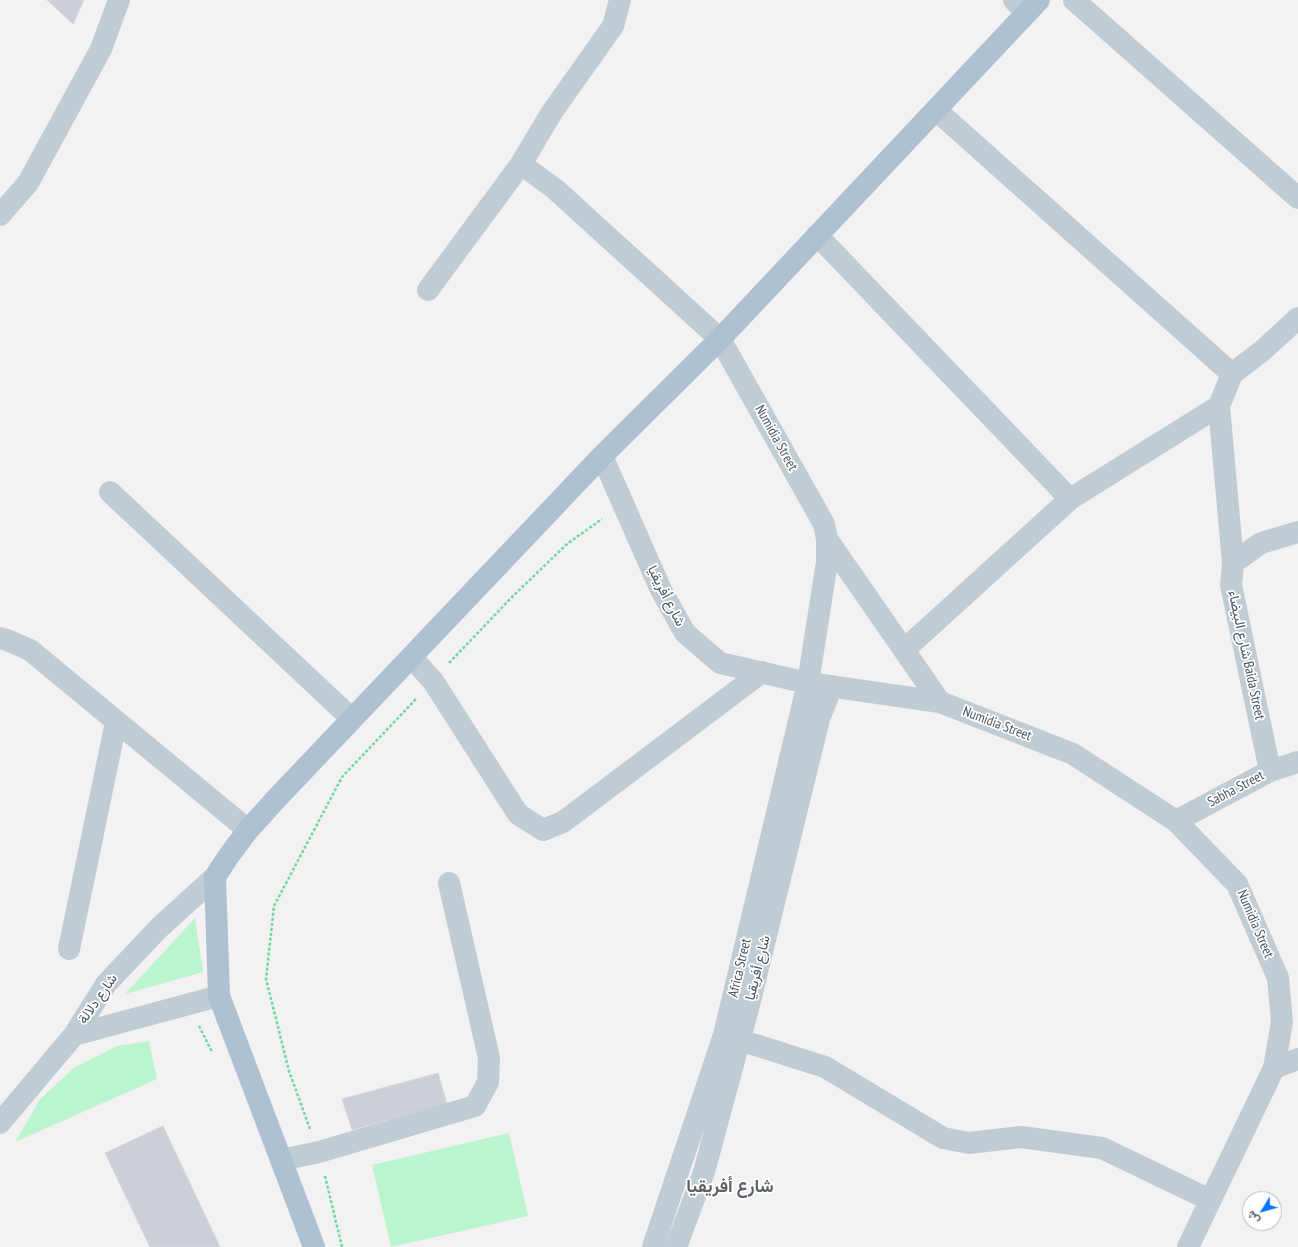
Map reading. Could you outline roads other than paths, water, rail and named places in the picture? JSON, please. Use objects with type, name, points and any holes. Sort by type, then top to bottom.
[{"type":"main road","points":[[314,1247],[219,996],[215,877],[248,830],[278,797],[602,456],[720,339],[936,110],[1026,4]]},
{"type":"street","points":[[0,215],[28,184],[101,48],[119,0]]},
{"type":"street","points":[[428,290],[521,164],[552,112],[613,26],[620,0]]},
{"type":"street","points":[[1074,0],[1298,198]]},
{"type":"street","points":[[936,110],[1232,374]]},
{"type":"street","name":"Numidia Street","points":[[521,164],[555,189],[720,339],[824,524],[827,539],[827,562],[808,683],[940,702],[1073,754],[1176,821],[1237,884],[1278,978],[1282,1022],[1274,1068],[1188,1247]]},
{"type":"street","points":[[817,235],[1070,499]]},
{"type":"street","points":[[904,650],[1070,499],[1219,406],[1232,374],[1262,351],[1298,318]]},
{"type":"street","name":"شارع البيضاء Baida Street","points":[[1219,406],[1233,563],[1231,585],[1270,771]]},
{"type":"street","name":"شارع أفريقيا","points":[[602,456],[661,590],[685,633],[720,663],[808,683]]},
{"type":"street","points":[[110,492],[352,719]]},
{"type":"street","points":[[1233,563],[1261,542],[1298,532]]},
{"type":"street","name":"Numidia Street","points":[[827,539],[940,702]]},
{"type":"street","points":[[0,638],[30,650],[248,830]]},
{"type":"street","points":[[412,657],[433,681],[518,814],[543,830],[563,822],[762,672]]},
{"type":"street","name":"Africa Street","points":[[653,1247],[732,1037],[808,683]]},
{"type":"street","name":"شارع أفريقيا","points":[[676,1247],[704,1172],[732,1037],[819,719],[832,686]]},
{"type":"street","points":[[69,949],[116,722]]},
{"type":"street","name":"Sabha Street","points":[[1176,821],[1270,771],[1298,762]]},
{"type":"street","name":"شارع دلالة","points":[[74,1035],[106,984],[159,928],[215,877]]},
{"type":"street","points":[[281,1160],[319,1152],[475,1106],[488,1082],[489,1058],[449,883]]},
{"type":"street","name":"شارع دلالة","points":[[74,1035],[219,996]]},
{"type":"street","points":[[0,1123],[74,1035]]},
{"type":"street","points":[[732,1037],[825,1067],[943,1138],[969,1143],[1021,1137],[1102,1148],[1210,1200]]},
{"type":"street","points":[[1274,1068],[1298,1059]]},
{"type":"district","name":"شارع أفريقيا","points":[[730,1187]]}]
